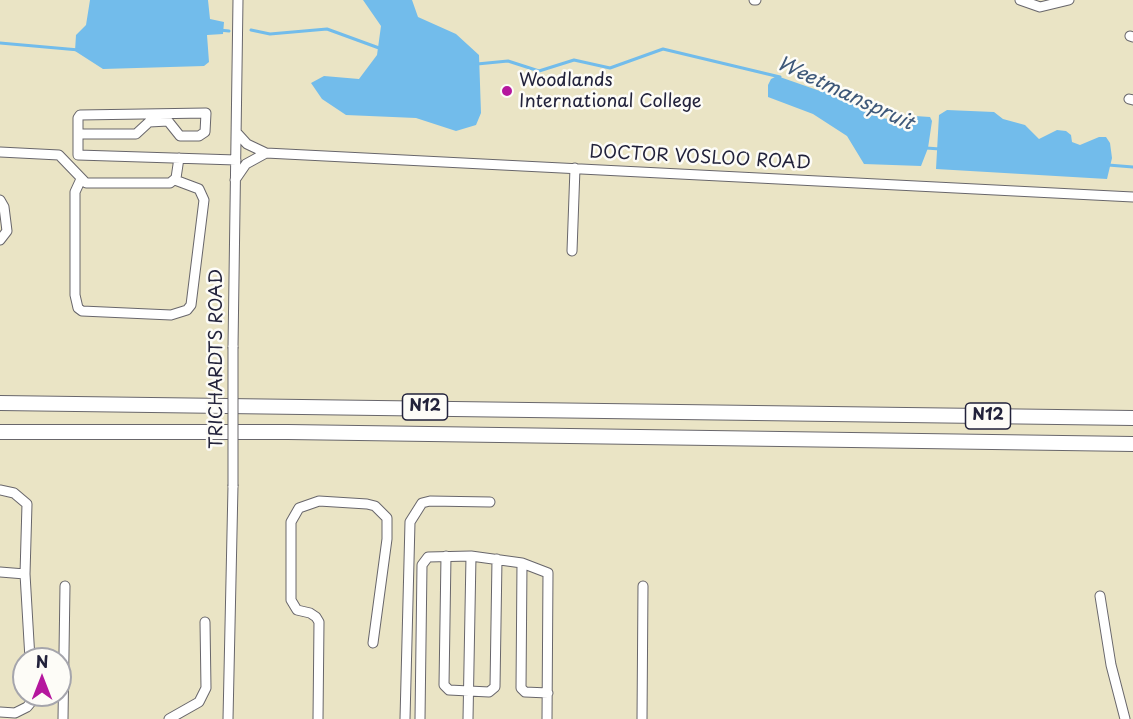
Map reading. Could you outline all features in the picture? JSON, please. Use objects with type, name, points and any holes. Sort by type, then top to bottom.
[{"type":"highway","points":[[0,397],[187,404]]},
{"type":"highway","name":"N12","points":[[0,403],[1133,418]]},
{"type":"highway","name":"N12","points":[[0,432],[288,432],[1133,444]]},
{"type":"street","name":"TRICHARDTS ROAD","points":[[228,719],[238,0]]},
{"type":"street","points":[[1020,0],[1040,7],[1069,0]]},
{"type":"street","points":[[167,117],[180,136],[199,136],[205,132],[206,113],[167,117],[80,114],[78,155],[236,160]]},
{"type":"street","points":[[78,134],[136,134],[149,122],[167,117]]},
{"type":"street","name":"DOCTOR VOSLOO ROAD","points":[[237,133],[247,144],[266,153],[1133,196]]},
{"type":"street","points":[[0,152],[59,155],[67,161],[81,180],[98,183],[170,183],[175,180],[179,158]]},
{"type":"street","points":[[235,180],[246,164],[266,153]]},
{"type":"street","points":[[572,251],[575,168]]},
{"type":"street","points":[[81,180],[75,192],[75,295],[78,308],[82,311],[171,315],[187,310],[191,305],[204,200],[199,189],[175,180]]},
{"type":"street","points":[[0,200],[7,231],[0,240]]},
{"type":"street","points":[[0,490],[14,493],[27,504],[25,574],[29,647]]},
{"type":"street","points":[[318,719],[319,622],[310,613],[297,610],[291,600],[291,522],[299,508],[319,501],[368,504],[375,506],[387,518],[387,539],[374,643]]},
{"type":"street","points":[[405,719],[410,522],[422,503],[430,501],[490,502]]},
{"type":"street","points":[[446,556],[444,685],[448,690],[489,692],[495,687],[497,559]]},
{"type":"street","points":[[420,719],[422,565],[428,557],[446,556],[497,559],[545,569],[550,579],[547,719]]},
{"type":"street","points":[[468,719],[471,556]]},
{"type":"street","points":[[522,563],[521,688],[525,692],[548,693]]},
{"type":"street","points":[[0,572],[25,574]]},
{"type":"street","points":[[63,719],[65,586]]},
{"type":"street","points":[[642,719],[643,586]]},
{"type":"street","points":[[1100,596],[1111,665],[1125,719]]},
{"type":"street","points":[[169,719],[199,702],[206,688],[205,622]]},
{"type":"street","points":[[0,712],[15,713],[27,707]]},
{"type":"water","points":[[90,0],[208,0],[210,19],[224,22],[223,34],[207,35],[209,62],[204,66],[103,69],[75,51],[76,35],[86,25]]},
{"type":"water","points":[[363,0],[412,0],[418,17],[456,34],[479,55],[481,113],[476,125],[456,131],[416,118],[346,115],[322,99],[311,83],[324,76],[359,79],[377,55],[381,26]]},
{"type":"water","points":[[777,76],[820,91],[841,92],[865,102],[873,113],[881,118],[889,119],[900,115],[930,117],[932,121],[928,148],[921,166],[864,164],[847,136],[813,114],[768,97],[768,85],[771,79]]},
{"type":"water","points":[[947,110],[994,112],[1003,119],[1025,125],[1039,139],[1057,130],[1066,131],[1071,135],[1072,142],[1080,145],[1099,137],[1106,137],[1110,143],[1112,158],[1107,179],[936,169],[939,115]]},
{"type":"waterway","name":"Weetmanspruit","points":[[251,30],[270,34],[327,29],[379,48]]},
{"type":"waterway","points":[[219,30],[229,31]]},
{"type":"waterway","points":[[0,43],[79,50]]},
{"type":"waterway","name":"Weetmanspruit","points":[[477,64],[508,61],[539,71],[574,60],[610,68],[663,49],[780,77]]},
{"type":"waterway","name":"Weetmanspruit","points":[[926,148],[940,149]]},
{"type":"waterway","name":"Weetmanspruit","points":[[1108,165],[1133,167]]},
{"type":"place","name":"Woodlands International College","points":[[507,91]]}]
